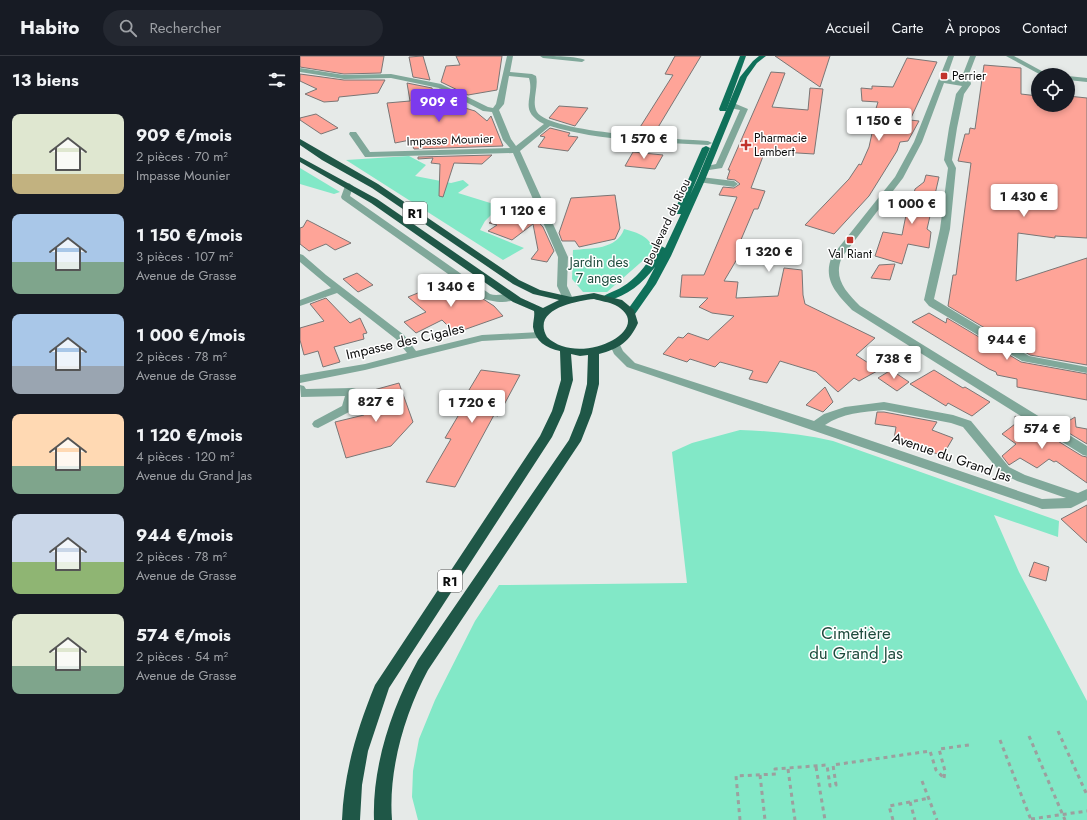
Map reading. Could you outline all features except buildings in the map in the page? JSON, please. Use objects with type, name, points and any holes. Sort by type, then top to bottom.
[{"type":"highway","name":"R1","points":[[300,141],[325,158],[375,186],[516,282],[537,292],[568,299]]},
{"type":"highway","name":"R1","points":[[300,159],[374,201],[512,297],[538,309],[540,319]]},
{"type":"highway","points":[[581,297],[607,298],[621,304],[631,312],[634,320],[632,329],[626,338],[615,345],[594,352],[565,351],[550,344],[540,335],[538,327],[540,319],[551,308],[568,299],[581,297]]},
{"type":"highway","name":"R1","points":[[351,820],[356,762],[371,712],[383,685],[546,437],[558,410],[567,380],[565,351]]},
{"type":"highway","name":"R1","points":[[384,820],[387,766],[403,703],[423,665],[575,441],[586,413],[593,384],[594,352]]},
{"type":"main road","name":"Boulevard du Riou","points":[[607,298],[624,291],[639,280],[651,266],[659,253],[725,105],[743,56]]},
{"type":"main road","name":"Boulevard du Riou","points":[[631,312],[652,284],[666,256],[706,169],[744,77],[752,65],[763,56]]},
{"type":"street","points":[[495,110],[500,104],[510,56]]},
{"type":"street","points":[[543,56],[582,60]]},
{"type":"street","points":[[951,56],[918,142],[898,178],[837,256],[833,263],[832,276],[841,292],[856,308],[1087,452]]},
{"type":"street","points":[[973,56],[966,74],[967,84],[960,94],[953,128],[948,160],[952,168],[945,229],[929,300],[933,304],[1026,360],[1087,370]]},
{"type":"street","points":[[1009,56],[1032,68]]},
{"type":"street","points":[[300,70],[344,77],[391,76],[441,86],[486,109],[495,110]]},
{"type":"street","points":[[507,74],[525,74],[532,76],[534,81],[531,106],[535,115],[549,123],[597,134],[708,144]]},
{"type":"street","points":[[1075,79],[1087,80]]},
{"type":"street","points":[[942,81],[967,84]]},
{"type":"street","points":[[706,169],[719,166],[744,109],[733,106]]},
{"type":"street","points":[[495,110],[507,140],[516,150],[563,257],[562,286],[568,299]]},
{"type":"street","points":[[516,150],[549,123]]},
{"type":"street","name":"Impasse Mounier","points":[[354,134],[368,155],[516,150]]},
{"type":"street","points":[[701,180],[734,184]]},
{"type":"street","points":[[349,186],[345,197],[486,296],[494,299],[512,297]]},
{"type":"street","points":[[300,256],[400,338],[414,356]]},
{"type":"street","points":[[300,303],[339,289]]},
{"type":"street","name":"Impasse des Cigales","points":[[300,379],[414,356],[482,338],[540,335]]},
{"type":"street","name":"Avenue du Grand Jas","points":[[615,345],[618,352],[631,365],[1042,504],[1071,503],[1083,496]]},
{"type":"street","points":[[300,392],[352,392],[347,408],[318,424]]},
{"type":"street","name":"Avenue du Grand Jas","points":[[815,426],[828,416],[845,411],[884,406],[953,419],[967,424],[1005,470],[1021,478],[1083,496]]},
{"type":"path","points":[[1058,731],[1087,795]]},
{"type":"path","points":[[1028,736],[1065,820]]},
{"type":"path","points":[[1000,740],[1031,819],[1087,811]]},
{"type":"path","points":[[740,820],[736,776],[776,774],[775,770],[827,765],[830,786],[836,785],[832,765],[930,751],[936,770],[944,778],[946,771],[939,749],[969,745]]},
{"type":"path","points":[[816,766],[824,820]]},
{"type":"path","points":[[788,769],[795,820]]},
{"type":"path","points":[[760,775],[765,820]]},
{"type":"path","points":[[922,781],[938,820]]},
{"type":"path","points":[[893,820],[889,806],[930,798]]},
{"type":"path","points":[[910,802],[915,820]]},
{"type":"green space","points":[[409,156],[426,165],[415,176],[451,183],[463,180],[469,185],[458,193],[500,206],[485,221],[480,230],[524,248],[503,260],[346,160]]},
{"type":"green space","points":[[300,168],[340,192],[334,194],[300,184]]},
{"type":"green space","name":"Jardin des 7 anges","points":[[624,229],[646,238],[655,250],[607,292],[583,292],[572,279],[573,250],[603,247],[616,241],[621,236]]},
{"type":"green space","name":"Cimetière du Grand Jas","points":[[740,430],[787,433],[833,441],[1059,521],[1058,537],[994,515],[1019,572],[1087,701],[1087,820],[418,820],[412,797],[413,771],[419,739],[435,700],[475,621],[499,585],[687,583],[672,452],[692,443]]},
{"type":"place","name":"Perrier","points":[[944,76]]},
{"type":"place","name":"Pharmacie Lambert","points":[[746,145]]},
{"type":"place","name":"Val Riant","points":[[850,240]]}]
